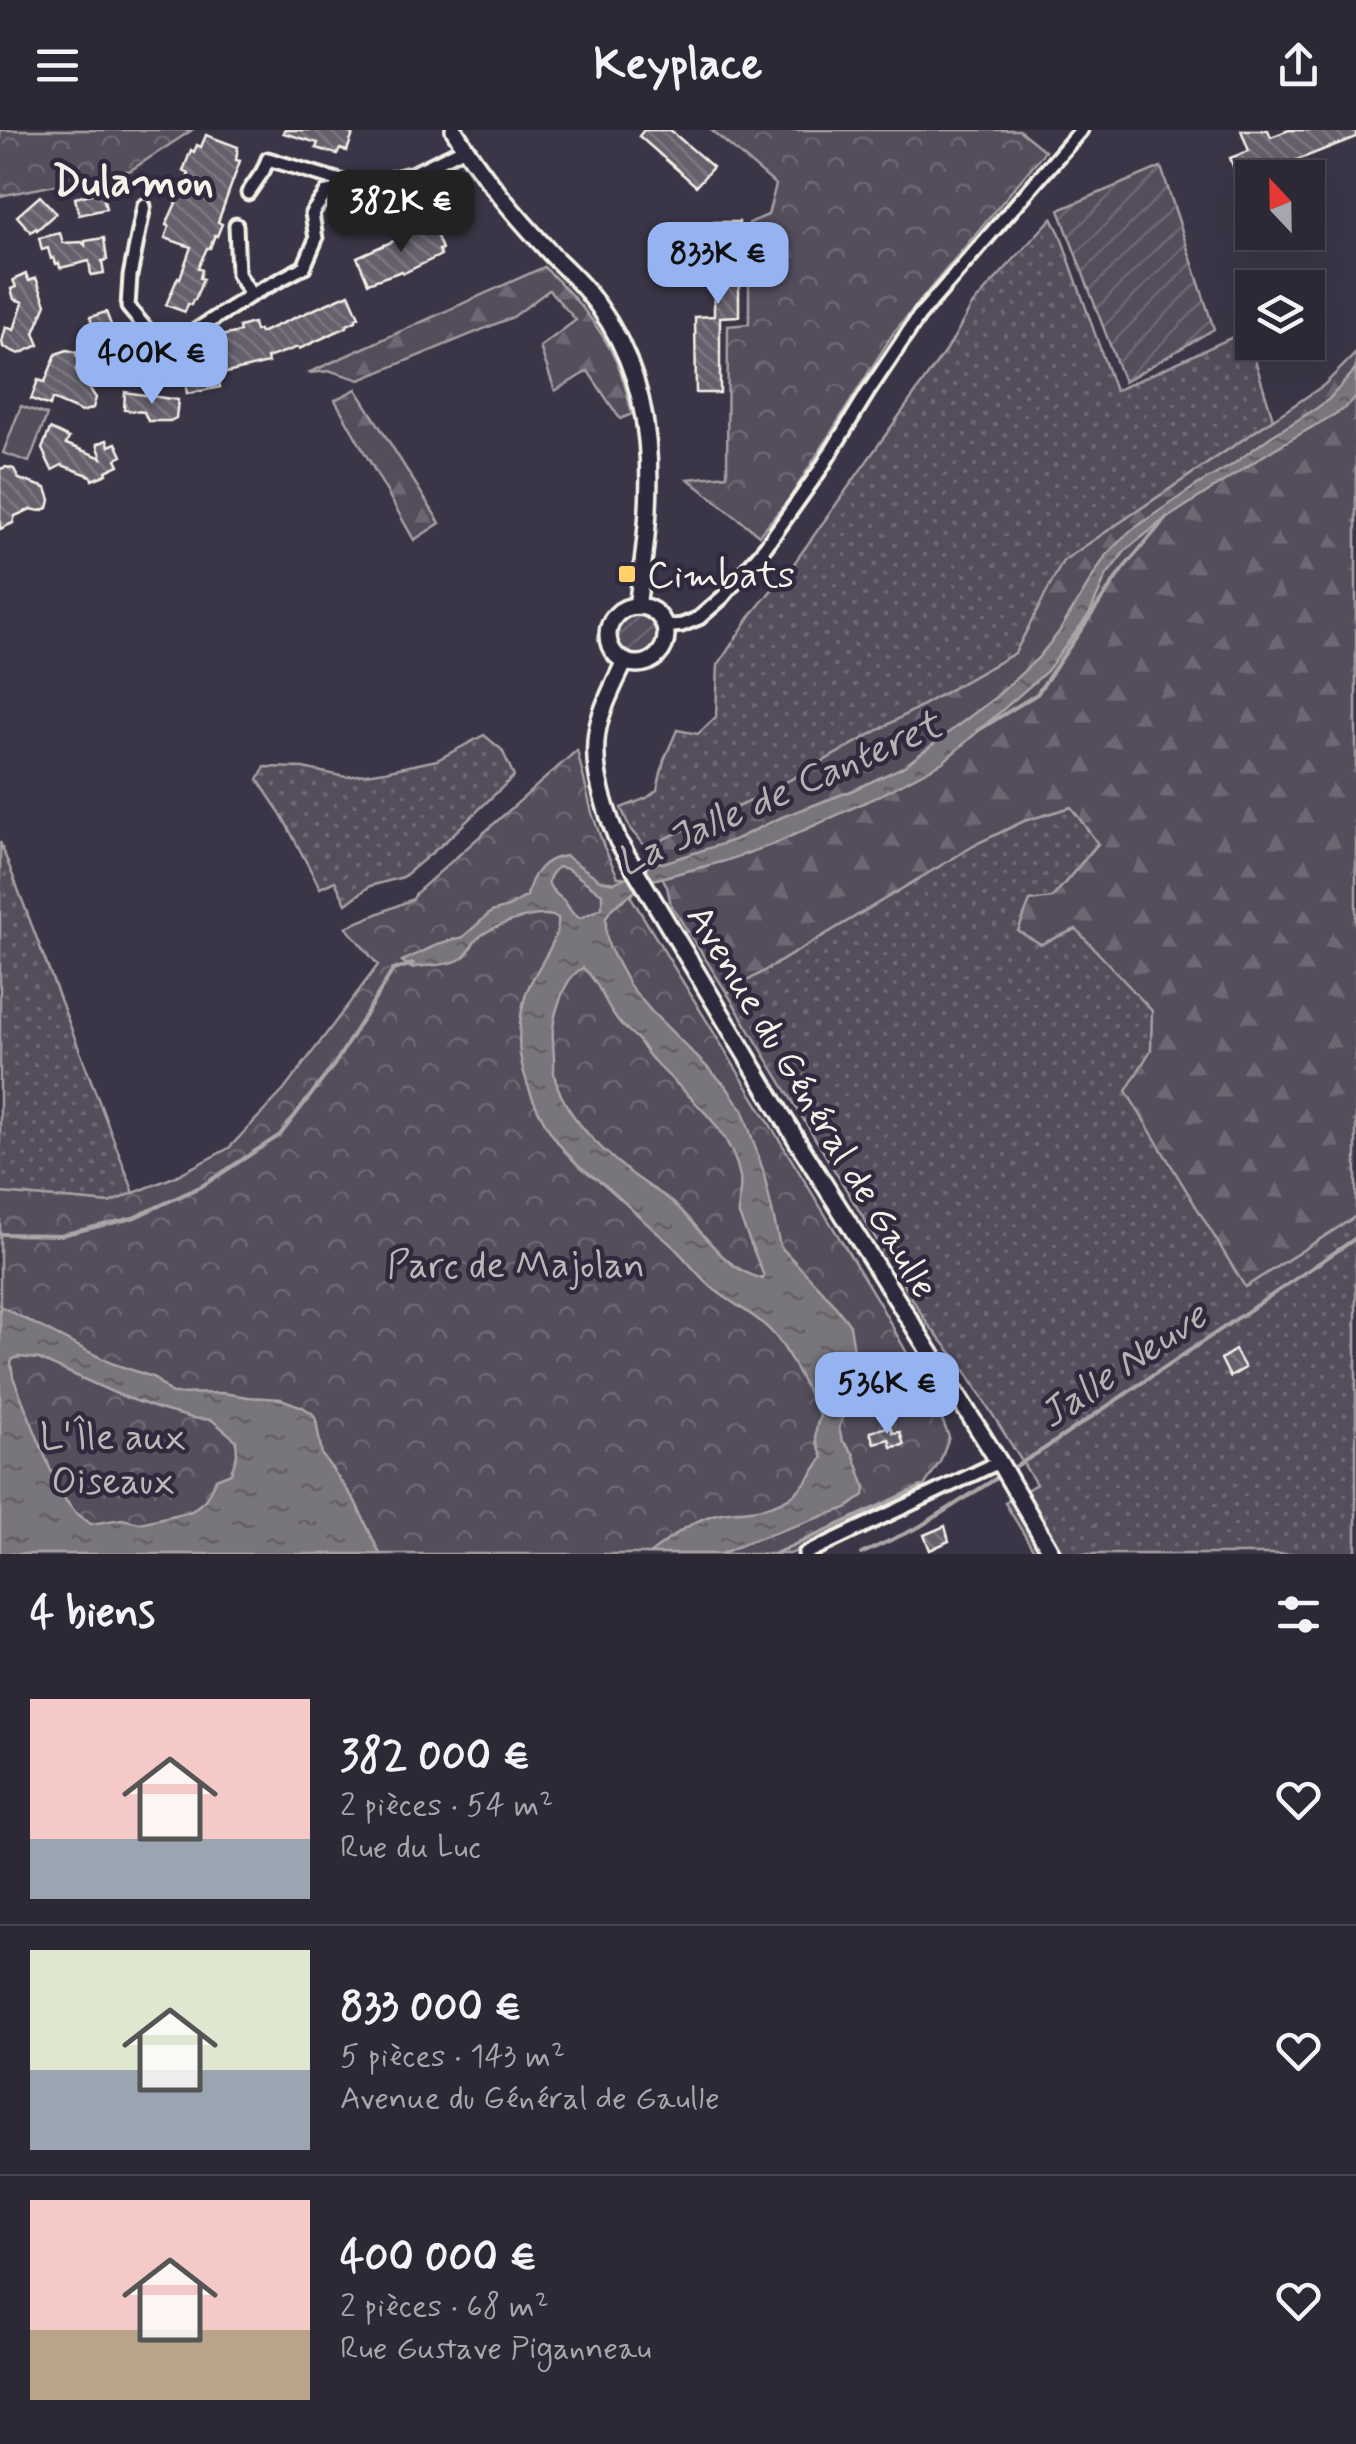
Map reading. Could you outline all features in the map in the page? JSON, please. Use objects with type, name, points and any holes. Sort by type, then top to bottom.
[{"type":"main road","points":[[454,130],[496,191],[595,300],[631,365],[645,412],[650,460],[638,606]]},
{"type":"main road","points":[[638,606],[655,612],[665,626],[664,645],[644,664],[625,662],[611,648],[609,629],[619,612],[638,606]]},
{"type":"main road","name":"Avenue du Général de Gaulle","points":[[625,662],[599,722],[596,743],[604,804],[618,841],[802,1150],[999,1462],[1052,1554]]},
{"type":"street","points":[[665,626],[682,626],[699,618],[766,546],[820,470],[918,316],[1080,130]]},
{"type":"street","points":[[144,206],[128,307],[148,331],[167,340],[184,338],[304,267],[316,240],[312,212],[326,192],[414,173],[465,148]]},
{"type":"street","points":[[248,193],[268,160],[358,187]]},
{"type":"street","points":[[236,225],[238,274],[251,296]]},
{"type":"street","points":[[805,1554],[999,1462]]},
{"type":"green space","points":[[0,130],[192,130],[131,170],[0,196]]},
{"type":"green space","points":[[711,130],[1019,130],[1045,151],[894,332],[790,498],[759,535],[688,479],[727,475],[728,326],[749,324],[749,223],[768,215],[776,185]]},
{"type":"green space","points":[[1161,167],[1214,329],[1124,382],[1059,210]]},
{"type":"green space","points":[[1052,218],[1115,391],[1235,336],[1235,360],[1255,360],[1273,419],[1063,561],[1015,653],[758,798],[664,839],[652,855],[631,830],[621,808],[657,790],[677,730],[698,734],[716,717],[718,665],[951,343],[972,305]]},
{"type":"green space","points":[[544,267],[600,331],[616,360],[632,414],[620,419],[588,371],[555,391],[540,347],[576,320],[549,290],[513,317],[360,380],[331,371],[308,373]]},
{"type":"green space","points":[[1356,353],[1356,1216],[1245,1287],[1126,1091],[1151,1050],[1152,1011],[1076,929],[1041,944],[1018,931],[1030,901],[1052,898],[1098,844],[1071,807],[1024,821],[980,842],[727,993],[671,905],[652,855],[664,839],[758,798],[1015,653],[1063,561],[1324,385]]},
{"type":"green space","points":[[356,389],[440,523],[414,540],[335,400]]},
{"type":"green space","points":[[21,406],[47,415],[29,462],[3,453]]},
{"type":"green space","points":[[637,615],[651,621],[657,635],[651,649],[637,655],[623,649],[617,635],[623,621]]},
{"type":"green space","points":[[484,735],[502,750],[514,776],[403,877],[370,886],[346,904],[335,881],[320,888],[258,780],[265,767],[303,768],[346,777],[385,771],[437,760]]},
{"type":"green space","name":"Parc de Majolan","points":[[577,750],[592,813],[618,877],[623,877],[631,897],[878,1301],[938,1409],[949,1437],[940,1462],[918,1495],[790,1554],[0,1554],[0,1193],[109,1203],[174,1177],[229,1148],[284,1090],[378,965],[346,927],[413,899]]},
{"type":"green space","points":[[1071,807],[1098,843],[1052,898],[1153,1011],[1151,1050],[1245,1287],[1356,1216],[1356,1554],[1036,1554],[1005,1503],[1036,1484],[961,1364],[927,1323],[727,993],[980,842],[1024,821]]},
{"type":"green space","points":[[0,842],[134,1193],[109,1203],[0,1193]]},
{"type":"water","points":[[1356,369],[1356,397],[1344,409],[1161,522],[1126,550],[1106,576],[1090,613],[1047,671],[943,762],[774,844],[649,881],[612,908],[606,917],[609,947],[630,986],[726,1086],[743,1111],[763,1170],[780,1246],[850,1325],[855,1356],[853,1388],[839,1428],[865,1487],[864,1495],[847,1508],[721,1554],[649,1554],[702,1519],[770,1506],[799,1490],[823,1457],[816,1437],[820,1416],[773,1333],[709,1284],[605,1185],[575,1162],[539,1113],[523,1070],[520,1024],[526,994],[551,946],[558,918],[539,915],[502,924],[482,935],[465,956],[454,962],[411,968],[402,961],[463,937],[491,912],[527,896],[535,874],[551,860],[566,856],[600,880],[614,883],[657,862],[734,840],[903,767],[997,696],[1038,658],[1059,632],[1106,555],[1129,532],[1329,399]],"holes":[[[558,867],[568,869],[602,894],[602,908],[580,918],[574,914],[549,885]],[[583,968],[616,1018],[705,1112],[727,1142],[740,1177],[739,1215],[763,1279],[748,1274],[723,1256],[671,1201],[604,1150],[567,1105],[554,1073],[553,1025],[565,987]]]},
{"type":"water","points":[[0,1306],[111,1363],[153,1377],[172,1394],[223,1393],[281,1399],[303,1407],[313,1414],[322,1455],[355,1501],[380,1554],[0,1554]],"holes":[[[13,1359],[39,1359],[119,1395],[192,1418],[212,1420],[236,1440],[237,1455],[231,1473],[216,1479],[205,1500],[192,1511],[140,1523],[122,1519],[91,1524],[60,1493],[13,1377]]]},
{"type":"building","points":[[343,130],[353,134],[347,151],[340,149],[337,154],[316,148],[318,143],[283,133]]},
{"type":"building","points":[[644,130],[670,130],[713,167],[696,186],[639,136]]},
{"type":"building","points":[[1241,130],[1268,130],[1271,137],[1289,130],[1356,130],[1356,137],[1297,160],[1235,160],[1235,171],[1230,158],[1249,151]]},
{"type":"building","points":[[206,135],[238,147],[236,160],[240,161],[218,222],[222,224],[198,268],[203,279],[195,300],[185,312],[166,305],[191,247],[165,238],[169,227],[166,225],[189,174],[183,171],[191,150],[194,152],[197,145],[201,147]]},
{"type":"building","points":[[102,191],[106,209],[79,215],[75,198]]},
{"type":"building","points":[[40,196],[56,213],[31,232],[17,216]]},
{"type":"building","points":[[714,222],[739,222],[739,316],[720,317],[720,393],[696,393],[695,317],[714,316]]},
{"type":"building","points":[[432,224],[441,255],[404,273],[368,283],[357,257]]},
{"type":"building","points":[[60,233],[63,243],[85,245],[85,241],[104,238],[104,273],[91,275],[89,261],[60,268],[51,259],[48,248],[42,250],[39,238]]},
{"type":"building","points":[[26,274],[29,281],[36,278],[46,304],[34,333],[39,345],[19,354],[3,347],[2,342],[6,327],[14,330],[23,302],[14,299],[13,280]]},
{"type":"building","points":[[349,294],[359,317],[347,327],[299,349],[267,358],[268,363],[218,375],[220,387],[187,394],[181,354],[210,349],[207,339],[240,332],[239,327],[253,323],[260,333]]},
{"type":"building","points":[[106,312],[113,330],[96,335],[90,317]]},
{"type":"building","points":[[129,339],[148,364],[131,378],[108,349],[117,341],[119,347]]},
{"type":"building","points":[[76,352],[81,383],[96,398],[93,408],[82,412],[52,399],[50,406],[31,399],[38,380],[45,382],[56,354]]},
{"type":"building","points":[[125,392],[178,400],[176,418],[148,421],[144,412],[124,410]]},
{"type":"building","points":[[50,429],[69,438],[66,444],[102,458],[97,444],[107,440],[109,446],[116,443],[122,456],[116,459],[119,465],[92,480],[91,476],[62,465],[52,470],[42,449]]},
{"type":"building","points":[[0,469],[14,469],[19,479],[46,488],[50,500],[48,508],[31,509],[15,516],[13,523],[0,529]]},
{"type":"building","points":[[1235,1350],[1245,1368],[1230,1377],[1221,1359]]},
{"type":"building","points":[[890,1426],[893,1433],[900,1432],[904,1445],[891,1447],[889,1439],[874,1443],[870,1432]]},
{"type":"building","points":[[945,1526],[949,1541],[930,1550],[924,1535]]},
{"type":"waterway","name":"La Jalle de Canteret","points":[[977,731],[1037,694],[1122,570],[1167,517]]},
{"type":"waterway","points":[[0,1234],[61,1235],[133,1218],[202,1186],[280,1135],[334,1065],[393,970],[413,964]]},
{"type":"waterway","name":"Jalle Neuve","points":[[1008,1471],[1356,1238]]},
{"type":"waterway","name":"Jalle Neuve","points":[[861,1554],[919,1527],[1000,1476]]},
{"type":"waterway","points":[[775,1554],[921,1487]]},
{"type":"place","name":"Cimbats","points":[[627,574]]},
{"type":"district","name":"Dulamon","points":[[133,180]]},
{"type":"park label","name":"L'Île aux Oiseaux","points":[[113,1458]]}]
